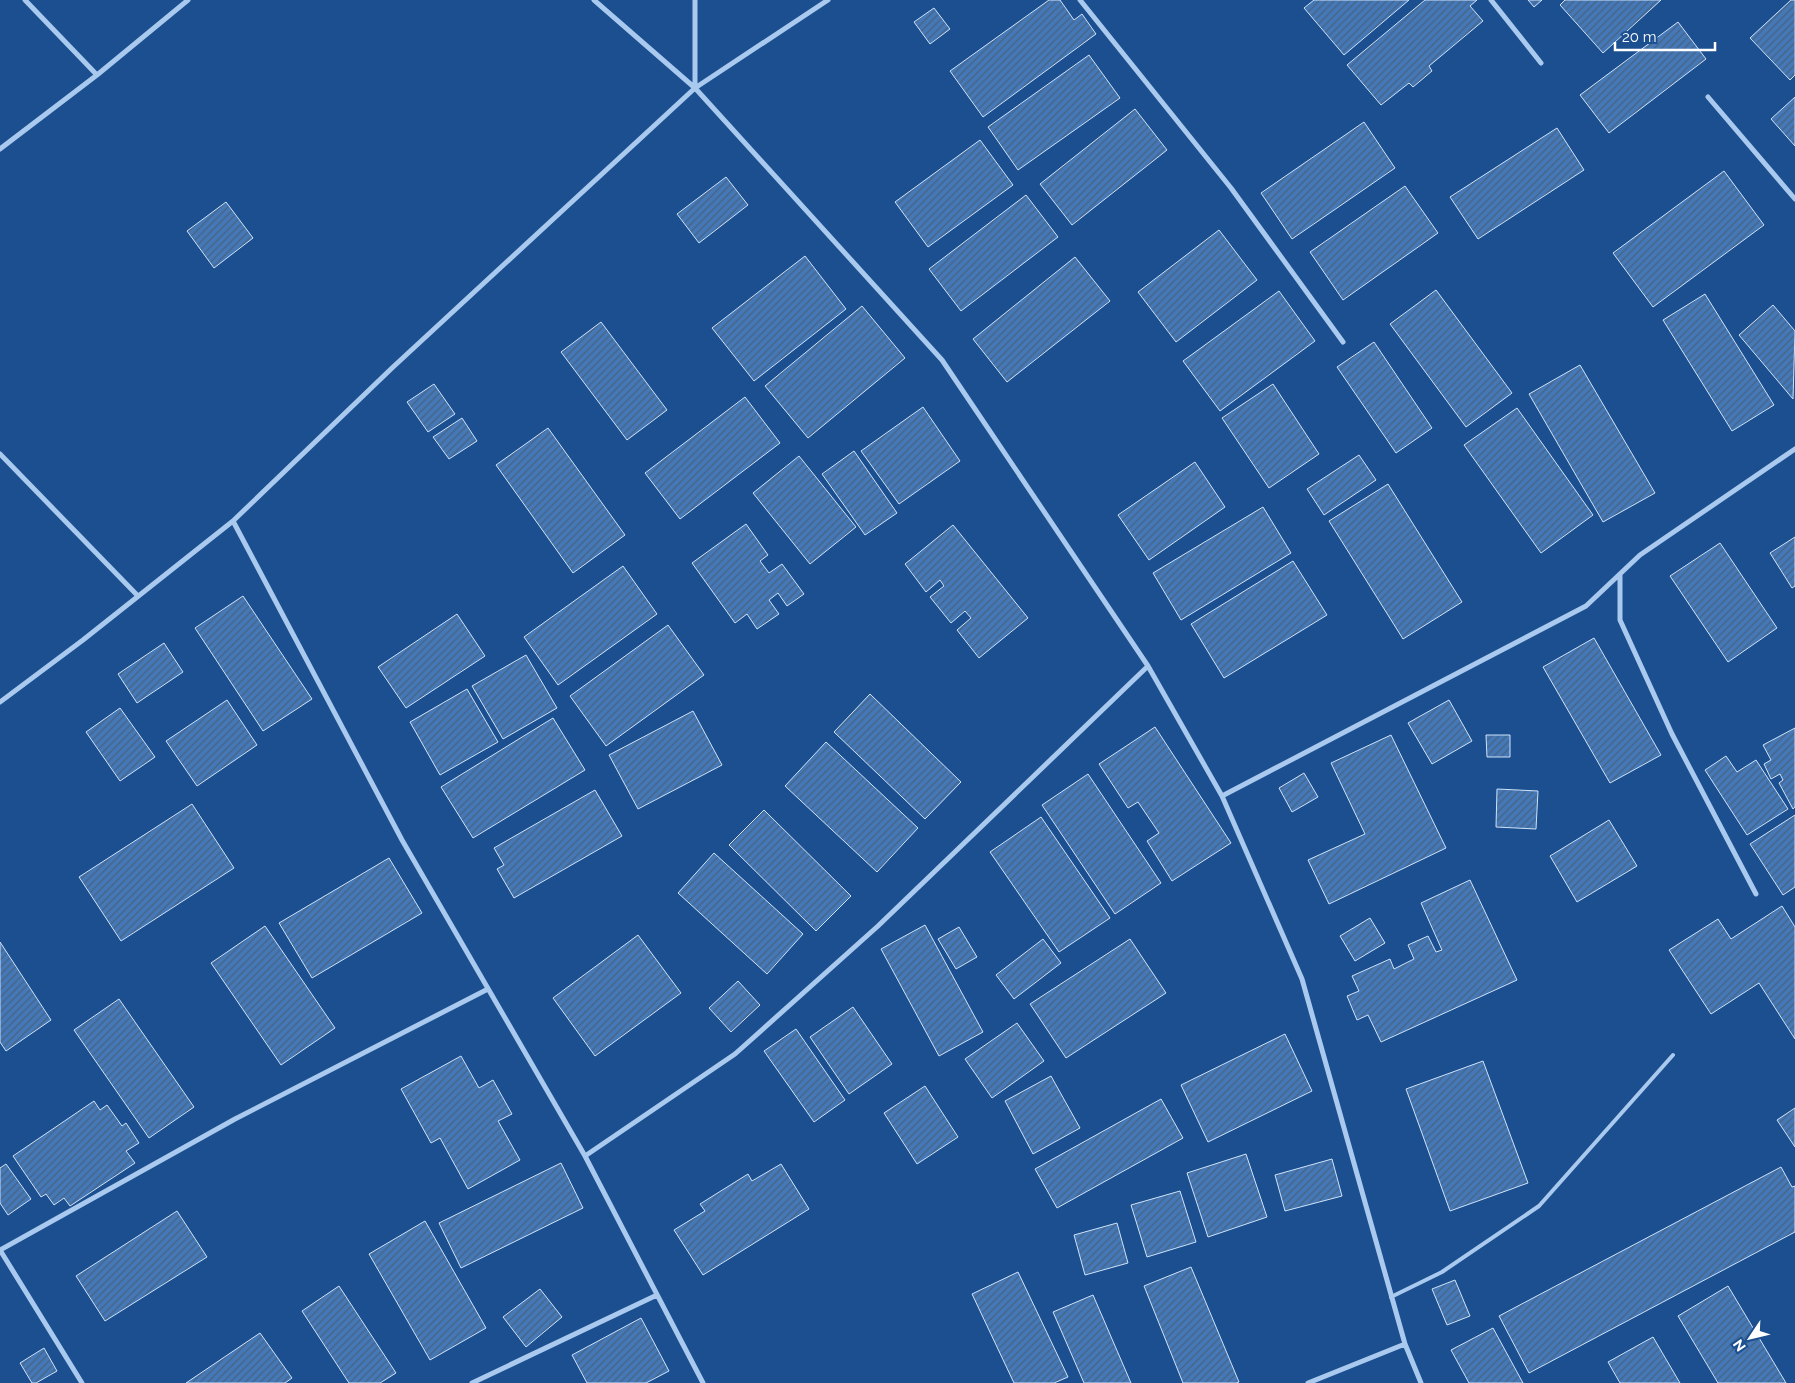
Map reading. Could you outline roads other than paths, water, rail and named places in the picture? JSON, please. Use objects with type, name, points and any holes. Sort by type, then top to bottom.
[{"type":"street","points":[[25,0],[98,75]]},
{"type":"street","points":[[0,149],[98,75],[188,0]]},
{"type":"street","points":[[594,0],[695,88],[942,360],[1148,666],[1222,796],[1302,979],[1391,1297],[1405,1344],[1421,1383]]},
{"type":"street","points":[[695,0],[695,88]]},
{"type":"street","points":[[0,702],[233,521],[392,368],[695,88],[828,0]]},
{"type":"street","points":[[1080,0],[1231,188],[1342,342]]},
{"type":"street","points":[[1491,0],[1541,63]]},
{"type":"street","points":[[1708,97],[1795,199]]},
{"type":"street","points":[[1222,796],[1586,606],[1640,555],[1795,449]]},
{"type":"street","points":[[0,454],[138,596]]},
{"type":"street","points":[[233,521],[402,840],[585,1156],[703,1383]]},
{"type":"street","points":[[1620,574],[1620,620],[1676,743],[1756,894]]},
{"type":"street","points":[[585,1156],[735,1054],[878,926],[1148,666]]},
{"type":"street","points":[[82,1383],[0,1250],[235,1119],[488,989]]},
{"type":"street","points":[[472,1383],[657,1295]]},
{"type":"street","points":[[1308,1383],[1405,1344]]},
{"type":"lane","points":[[1391,1297],[1442,1272],[1539,1206],[1673,1055]]}]
